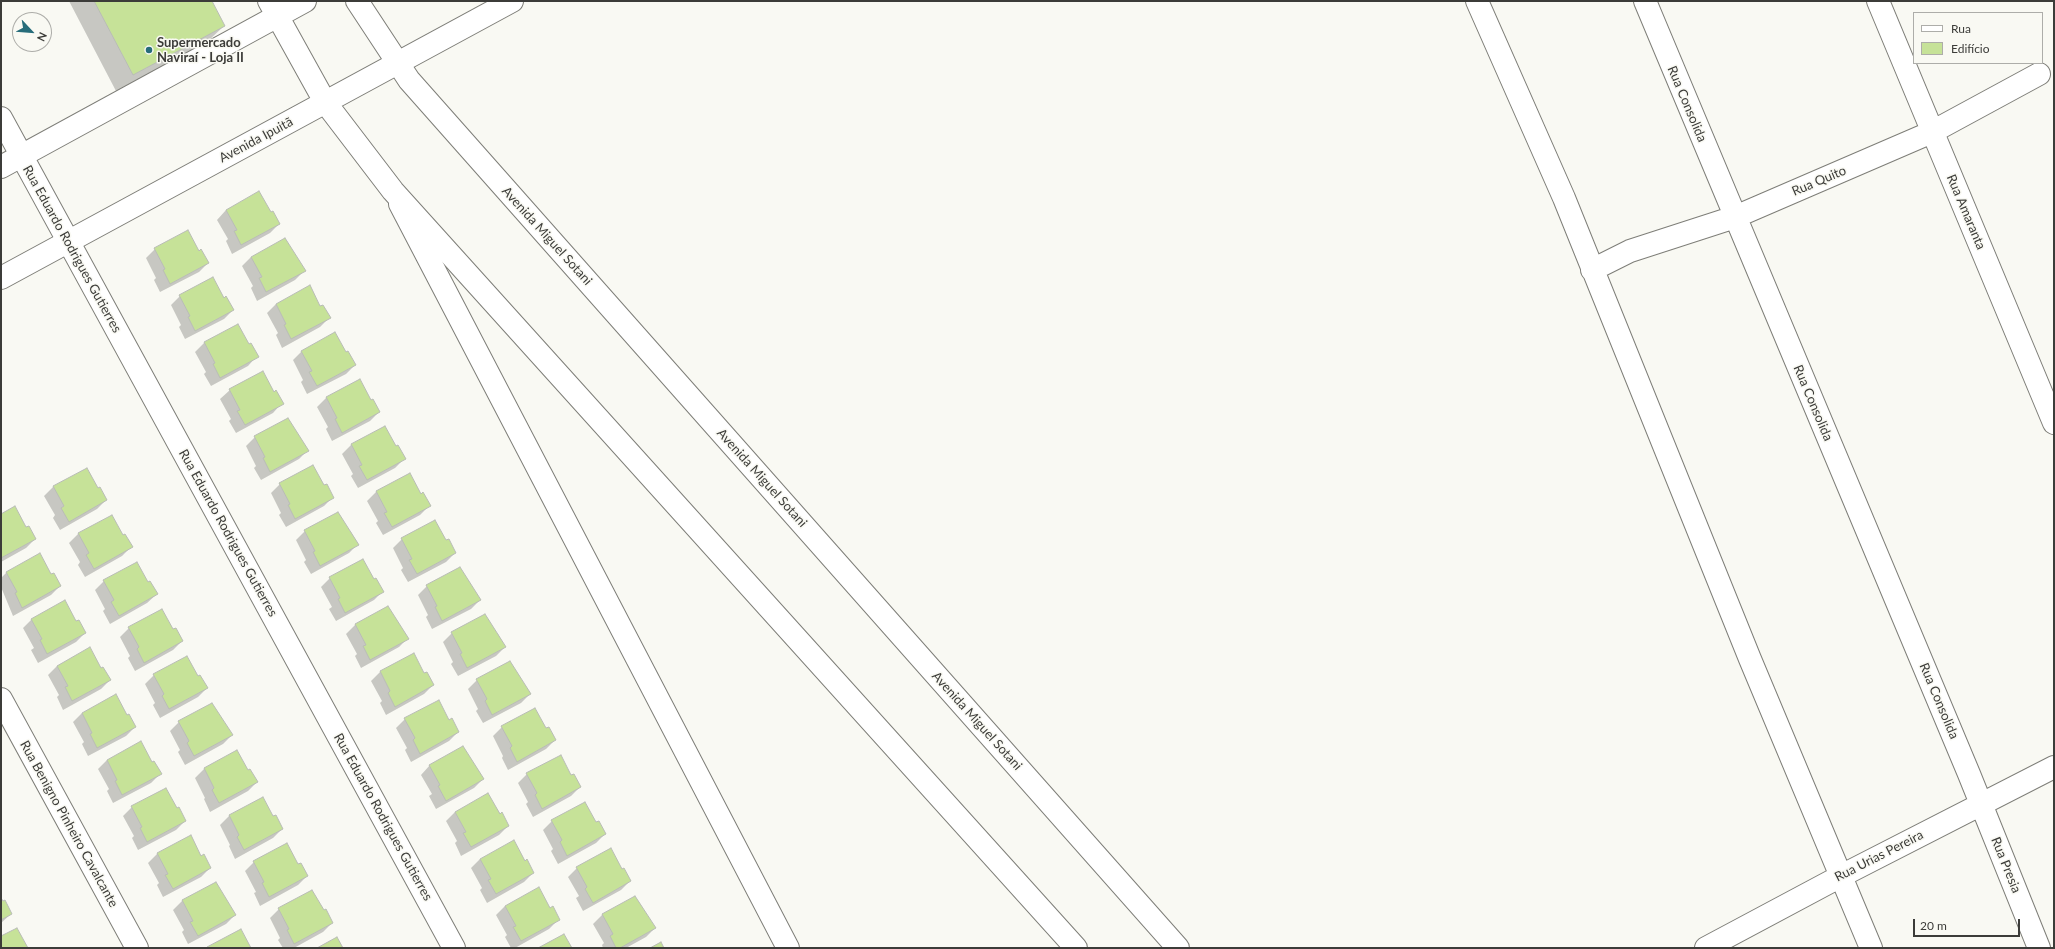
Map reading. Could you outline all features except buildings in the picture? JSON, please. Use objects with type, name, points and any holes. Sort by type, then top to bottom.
[{"type":"street","points":[[1,167],[273,9],[305,1]]},
{"type":"street","name":"Avenida Miguel Sotani","points":[[357,1],[409,80],[1178,948]]},
{"type":"street","name":"Avenida Ipuitã","points":[[1,278],[512,1]]},
{"type":"street","points":[[1477,1],[1564,198],[1592,270],[1871,948]]},
{"type":"street","name":"Rua Consolida","points":[[1644,1],[1981,804]]},
{"type":"street","name":"Rua Amaranta","points":[[1878,1],[2054,423]]},
{"type":"street","points":[[273,9],[325,102],[393,191],[1076,948]]},
{"type":"street","name":"Rua Quito","points":[[1592,270],[1630,252],[1735,217],[1932,132],[2039,74]]},
{"type":"street","name":"Rua Eduardo Rodrigues Gutierres","points":[[1,118],[454,948]]},
{"type":"street","points":[[393,191],[788,948]]},
{"type":"street","name":"Rua Benigno Pinheiro Cavalcante","points":[[1,699],[137,948]]},
{"type":"street","name":"Rua Urias Pereira","points":[[1706,948],[1841,876],[2054,767]]},
{"type":"street","name":"Rua Presia","points":[[1981,804],[2039,948]]},
{"type":"place","name":"Supermercado Naviraí - Loja II","points":[[149,50]]}]
